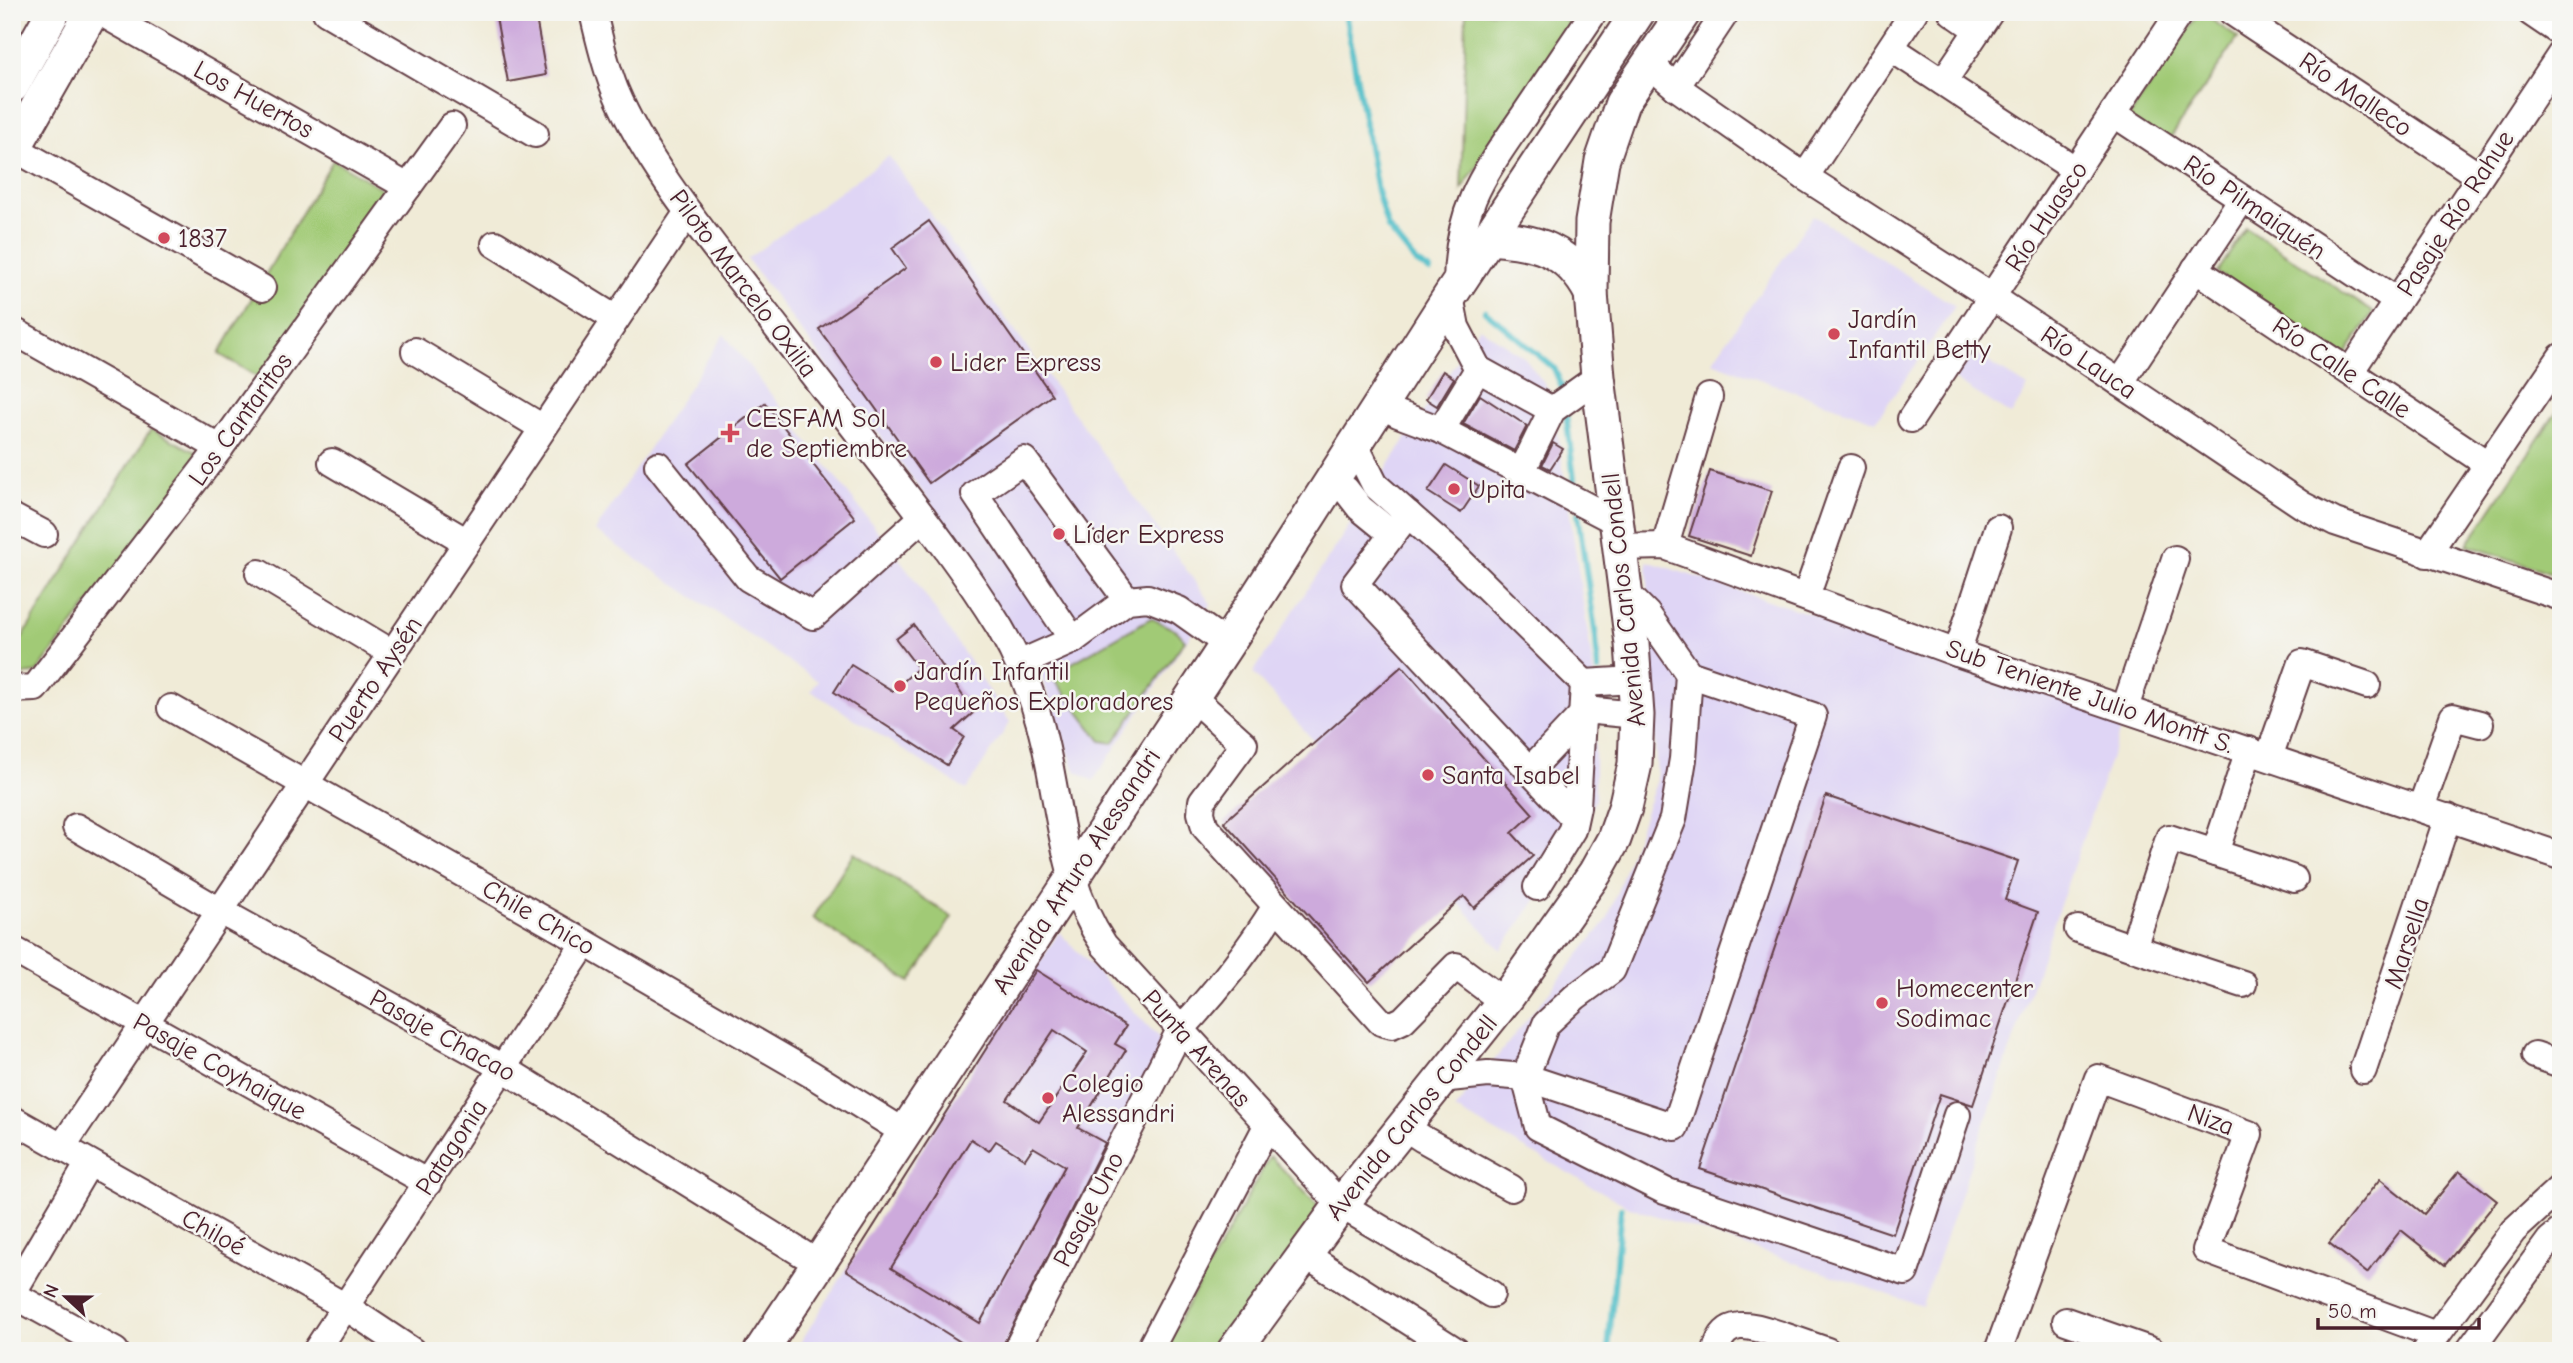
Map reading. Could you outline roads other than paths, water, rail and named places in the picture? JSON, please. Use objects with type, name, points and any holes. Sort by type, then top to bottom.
[{"type":"main road","points":[[12,86],[53,12]]},
{"type":"main road","points":[[13,150],[92,12]]},
{"type":"main road","points":[[1622,103],[1684,12]]},
{"type":"main road","points":[[1622,103],[1629,25]]},
{"type":"main road","name":"Avenida Arturo Alessandri","points":[[761,1351],[1227,644],[1453,290],[1629,25]]},
{"type":"main road","name":"Avenida Carlos Condell","points":[[1234,1351],[1341,1205],[1504,1002],[1595,873],[1614,839],[1625,808],[1635,764],[1637,715],[1632,644],[1598,377],[1590,251],[1596,192],[1608,141],[1622,103]]},
{"type":"main road","points":[[1488,238],[1518,240],[1549,249],[1575,267],[1591,293]]},
{"type":"street","name":"Los Huertos","points":[[100,12],[408,187]]},
{"type":"street","points":[[326,12],[535,134]]},
{"type":"street","name":"Piloto Marcelo Oxilia","points":[[593,12],[605,63],[624,109],[688,212],[923,517],[982,600],[1019,664],[1045,745],[1071,878]]},
{"type":"street","points":[[1676,87],[1726,12]]},
{"type":"street","points":[[1805,177],[1914,12]]},
{"type":"street","points":[[1943,82],[1984,21],[1952,12]]},
{"type":"street","name":"Río Huasco","points":[[1911,419],[2180,12]]},
{"type":"street","name":"Río Malleco","points":[[2232,12],[2484,170]]},
{"type":"street","name":"Río Malleco","points":[[2260,12],[2484,170]]},
{"type":"street","points":[[2530,12],[2561,33]]},
{"type":"street","points":[[1552,410],[1478,369],[1456,327],[1453,290],[1457,253],[1463,224],[1480,180],[1593,13],[1629,25]]},
{"type":"street","points":[[1891,48],[2076,170]]},
{"type":"street","name":"Pasaje Río Rahue","points":[[2350,372],[2561,54]]},
{"type":"street","name":"Río Lauca","points":[[1649,64],[1676,87],[1805,177],[1992,297],[2302,505],[2335,522],[2561,597]]},
{"type":"street","name":"Río Pilmaiquén","points":[[2113,113],[2397,302]]},
{"type":"street","name":"Los Cantaritos","points":[[12,689],[35,688],[220,448],[452,126]]},
{"type":"street","points":[[13,150],[262,288]]},
{"type":"street","points":[[2120,383],[2242,199]]},
{"type":"street","name":"Puerto Aysén","points":[[62,1147],[688,212]]},
{"type":"street","points":[[495,244],[616,320]]},
{"type":"street","name":"Río Calle Calle","points":[[2195,269],[2489,465]]},
{"type":"street","points":[[12,330],[220,448]]},
{"type":"street","points":[[415,351],[544,428]]},
{"type":"street","points":[[2427,554],[2561,357]]},
{"type":"street","points":[[1441,430],[1478,369]]},
{"type":"street","points":[[1522,471],[1552,410],[1598,377]]},
{"type":"street","points":[[1665,546],[1709,397]]},
{"type":"street","points":[[1381,405],[1398,415],[1441,430],[1522,471],[1618,535]]},
{"type":"street","points":[[1355,445],[1376,485],[1494,593],[1584,683],[1572,830],[1537,887]]},
{"type":"street","points":[[1073,640],[975,494],[1024,460],[1127,600]]},
{"type":"street","points":[[332,462],[467,541]]},
{"type":"street","points":[[658,465],[748,578],[813,616],[923,517]]},
{"type":"street","points":[[1806,597],[1851,468]]},
{"type":"street","points":[[1332,481],[1346,490],[1360,508],[1392,534]]},
{"type":"street","points":[[1408,514],[1355,584],[1574,818]]},
{"type":"street","points":[[12,517],[44,534]]},
{"type":"street","points":[[1957,653],[1998,528]]},
{"type":"street","name":"Sub Teniente Julio Montt S.","points":[[1618,535],[1665,546],[1957,653],[2561,856]]},
{"type":"street","points":[[2125,708],[2175,559]]},
{"type":"street","points":[[259,573],[392,653]]},
{"type":"street","points":[[1440,1079],[1489,1074],[1525,1077],[1675,1127],[1814,716],[1689,674],[1647,614],[1624,591]]},
{"type":"street","points":[[1019,664],[1073,640],[1127,600],[1148,598],[1179,610],[1227,644]]},
{"type":"street","points":[[2216,853],[2302,663],[2367,685]]},
{"type":"street","points":[[1689,674],[1683,760],[1673,819],[1612,970],[1546,1024],[1525,1077],[1538,1127],[1665,1191],[1905,1272],[1957,1115]]},
{"type":"street","points":[[1584,683],[1634,680]]},
{"type":"street","points":[[1192,696],[1244,744],[1202,800],[1201,813],[1205,827],[1381,1021],[1392,1025],[1403,1020],[1456,966],[1504,1002]]},
{"type":"street","name":"Chile Chico","points":[[171,708],[585,943],[811,1074],[904,1132]]},
{"type":"street","points":[[1529,771],[1583,714],[1595,711],[1637,715]]},
{"type":"street","points":[[2421,808],[2453,717],[2480,724]]},
{"type":"street","name":"Marsella","points":[[2364,1070],[2448,817]]},
{"type":"street","name":"Pasaje Chacao","points":[[76,827],[220,911],[503,1068],[803,1254]]},
{"type":"street","points":[[2133,948],[2169,838],[2294,879]]},
{"type":"street","name":"Punta Arenas","points":[[1071,878],[1084,912],[1104,945],[1341,1205],[1491,1294]]},
{"type":"street","name":"Pasaje Uno","points":[[1016,1351],[1180,1030],[1206,1003],[1264,927],[1276,906]]},
{"type":"street","points":[[2078,929],[2243,984]]},
{"type":"street","name":"Patagonia","points":[[316,1351],[585,943]]},
{"type":"street","name":"Pasaje Coyhaique","points":[[12,949],[428,1183]]},
{"type":"street","points":[[2535,1055],[2561,1064]]},
{"type":"street","name":"Niza","points":[[1998,1351],[2098,1078],[2249,1134],[2206,1251],[2430,1343]]},
{"type":"street","name":"Chiloé","points":[[12,1119],[346,1307],[412,1351]]},
{"type":"street","points":[[1149,1351],[1267,1126]]},
{"type":"street","points":[[1403,1126],[1511,1188]]},
{"type":"street","points":[[89,1163],[12,1294],[115,1351]]},
{"type":"street","points":[[2430,1343],[2513,1231],[2561,1187]]},
{"type":"street","points":[[2469,1351],[2557,1238],[2513,1231]]},
{"type":"street","points":[[1304,1254],[1456,1351]]},
{"type":"street","points":[[2066,1321],[2152,1351]]},
{"type":"street","points":[[1716,1351],[1724,1334],[1744,1325],[1827,1351]]},
{"type":"waterway","points":[[1345,12],[1377,191],[1388,228],[1417,263],[1430,271]]},
{"type":"waterway","points":[[1485,311],[1554,368],[1562,387]]},
{"type":"waterway","points":[[1566,414],[1575,487]]},
{"type":"waterway","points":[[1578,514],[1598,670]]},
{"type":"waterway","points":[[1608,1351],[1621,1209]]},
{"type":"place","name":"1837","points":[[164,238]]},
{"type":"place","name":"Jardín Infantil Betty","points":[[1834,334]]},
{"type":"place","name":"Lider Express","points":[[936,362]]},
{"type":"place","name":"CESFAM Sol de Septiembre","points":[[730,433]]},
{"type":"place","name":"Upita","points":[[1454,489]]},
{"type":"place","name":"Líder Express","points":[[1059,534]]},
{"type":"place","name":"Jardín Infantil Pequeños Exploradores","points":[[900,686]]},
{"type":"place","name":"Santa Isabel","points":[[1428,775]]},
{"type":"place","name":"Homecenter Sodimac","points":[[1882,1003]]},
{"type":"place","name":"Colegio Alessandri","points":[[1048,1098]]}]
